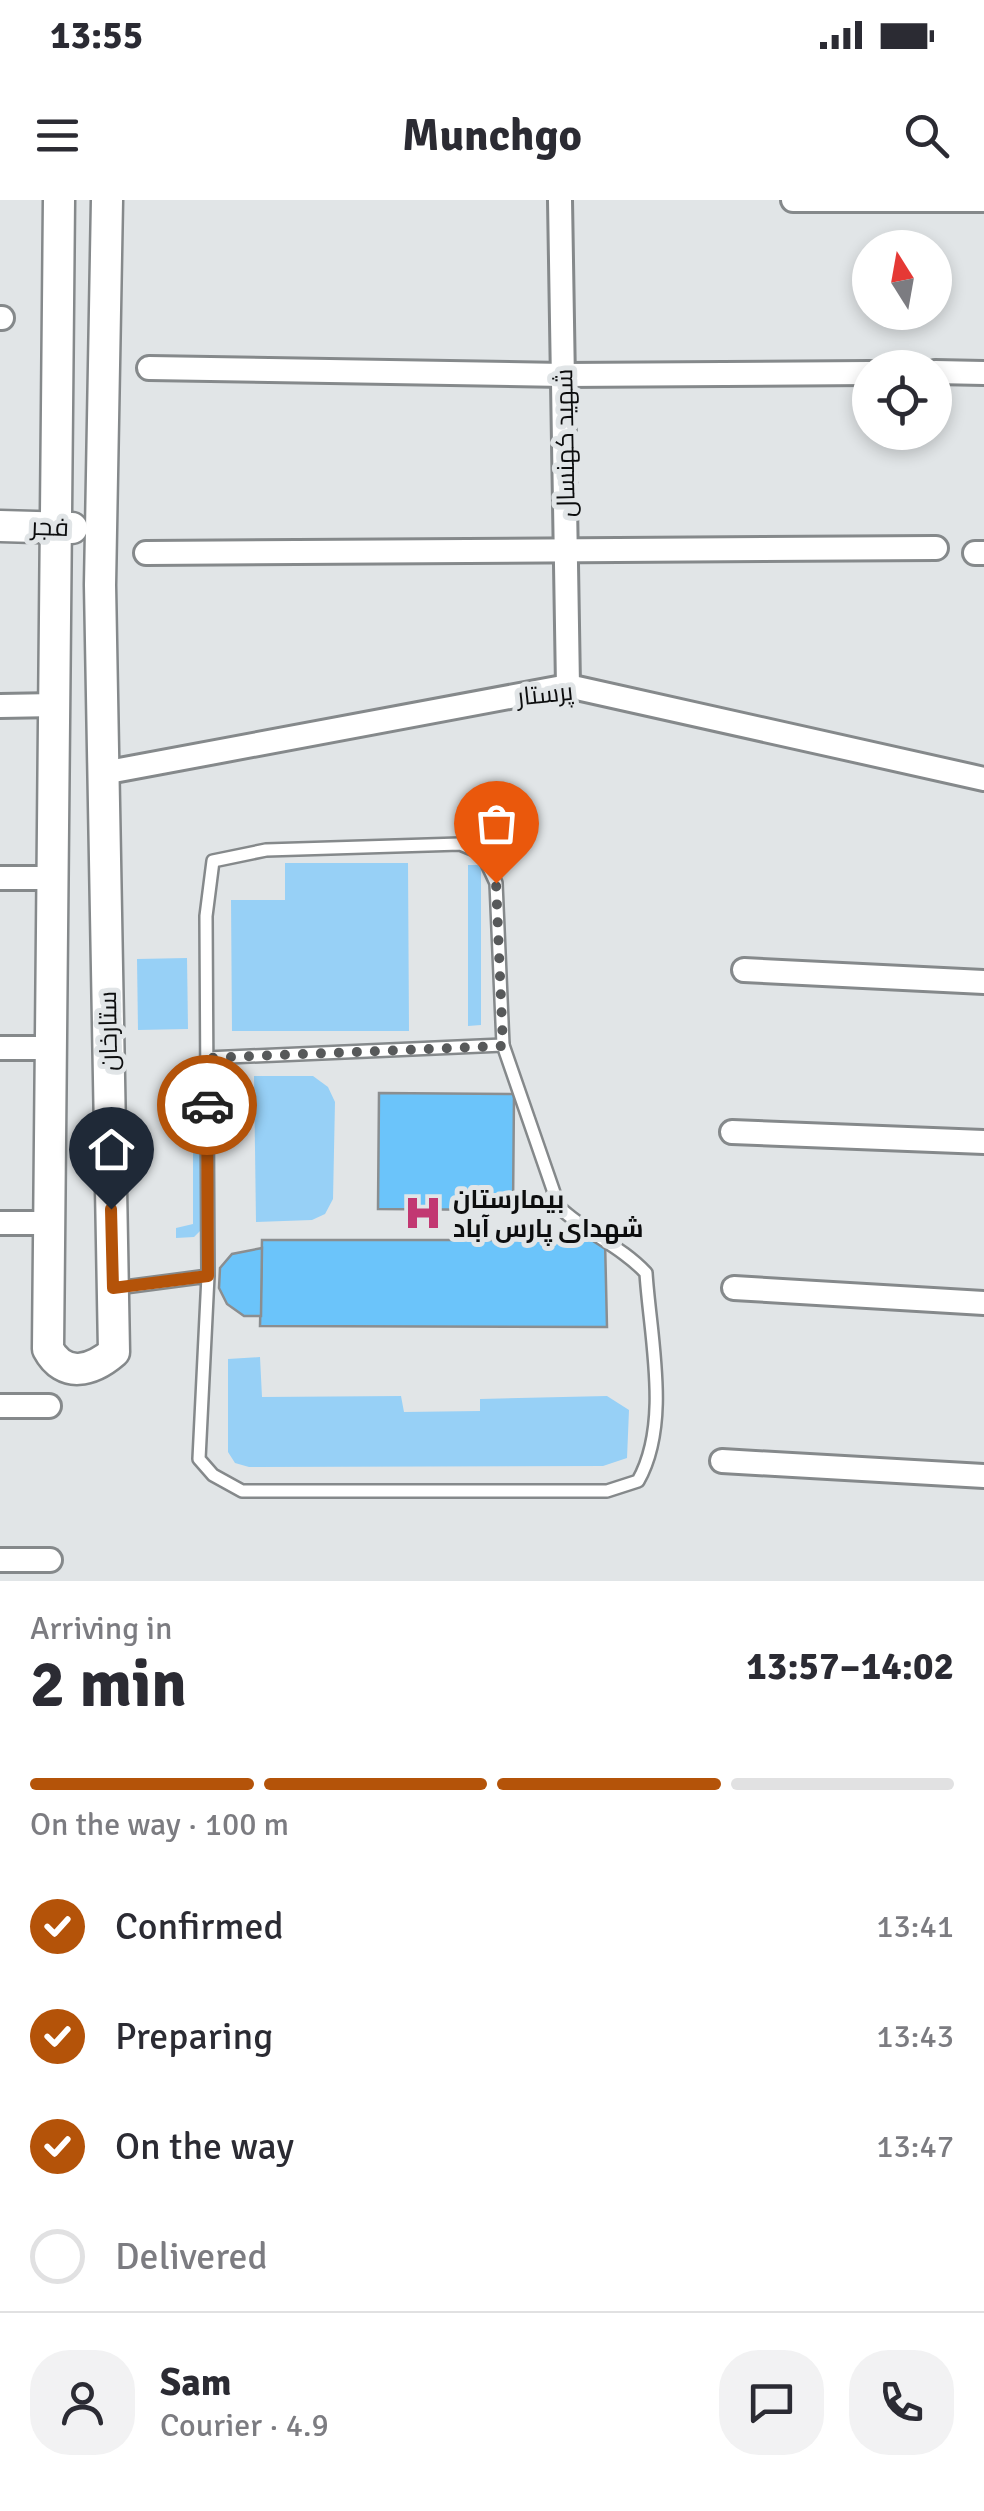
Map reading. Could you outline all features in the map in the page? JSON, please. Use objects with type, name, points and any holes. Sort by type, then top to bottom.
[{"type":"main road","name":"ستارخان","points":[[59,200],[48,1348],[55,1361],[74,1370],[98,1366],[114,1352],[100,530],[107,200]]},
{"type":"main road","name":"فجر","points":[[0,526],[100,530]]},
{"type":"street","name":"شهید کهنسال","points":[[560,200],[568,686]]},
{"type":"street","points":[[794,200],[984,200]]},
{"type":"street","points":[[149,368],[564,375],[852,372]]},
{"type":"street","points":[[146,553],[936,548]]},
{"type":"street","name":"پرستار","points":[[103,773],[568,686],[984,779]]},
{"type":"street","points":[[0,706],[56,705]]},
{"type":"street","points":[[0,878],[54,878]]},
{"type":"street","points":[[744,970],[984,982]]},
{"type":"street","points":[[0,1048],[50,1048]]},
{"type":"street","points":[[732,1132],[984,1142]]},
{"type":"street","points":[[0,1223],[48,1224]]},
{"type":"street","points":[[734,1288],[984,1303]]},
{"type":"street","points":[[0,1406],[49,1406]]},
{"type":"street","points":[[722,1461],[984,1476]]},
{"type":"street","points":[[0,1560],[50,1560]]},
{"type":"lane","points":[[460,844],[482,853],[496,883],[503,1046],[559,1208],[631,1258],[646,1273],[655,1405],[649,1461],[638,1480],[607,1491],[242,1492],[213,1474],[199,1459],[208,1276],[206,900],[213,861],[266,850],[460,844]]},
{"type":"lane","points":[[206,1058],[503,1046]]},
{"type":"lane","points":[[113,1288],[208,1276]]},
{"type":"shaded area","points":[[285,863],[408,863],[409,1031],[232,1031],[231,900],[285,900]]},
{"type":"shaded area","points":[[468,865],[481,865],[481,1025],[468,1026]]},
{"type":"shaded area","points":[[187,958],[188,1029],[138,1030],[137,959]]},
{"type":"shaded area","points":[[254,1076],[313,1076],[328,1087],[335,1102],[333,1199],[325,1214],[312,1220],[256,1222]]},
{"type":"shaded area","points":[[180,1079],[197,1079],[202,1084],[205,1226],[194,1237],[176,1238],[176,1228],[193,1224],[193,1088],[180,1087]]},
{"type":"shaded area","points":[[260,1357],[262,1397],[401,1396],[404,1412],[480,1411],[480,1399],[607,1396],[629,1410],[627,1458],[603,1466],[249,1467],[235,1463],[228,1452],[228,1359]]},
{"type":"building","points":[[379,1093],[514,1094],[513,1210],[378,1209]]},
{"type":"building","points":[[262,1240],[605,1240],[607,1327],[260,1326]]},
{"type":"building","points":[[262,1248],[261,1316],[244,1316],[227,1304],[219,1288],[220,1268],[232,1254]]},
{"type":"way so far","points":[[207,1105],[206,1058],[503,1046],[496,883]]},
{"type":"place","name":"بیمارستان شهدای پارس آباد","points":[[423,1213]]},
{"type":"route","points":[[111,1209],[113,1288],[208,1276],[207,1105]]}]
